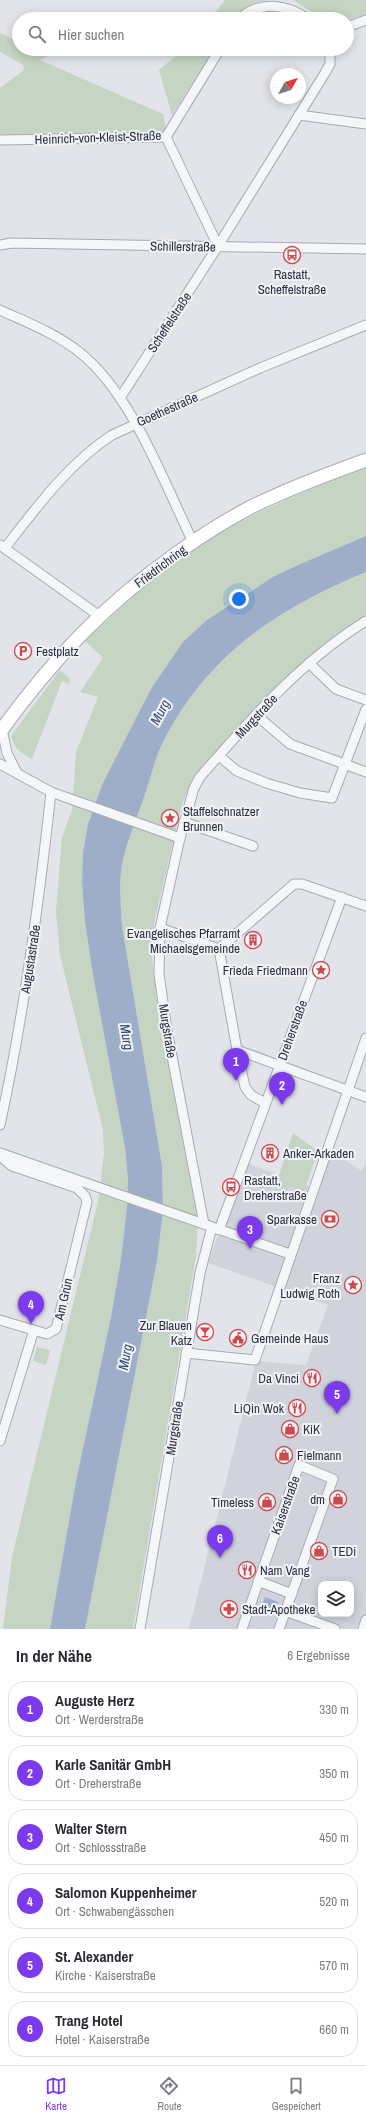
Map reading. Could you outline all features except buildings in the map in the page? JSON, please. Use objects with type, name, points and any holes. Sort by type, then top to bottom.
[{"type":"main road","name":"Friedrichring","points":[[1,731],[54,662],[98,615],[144,577],[193,542],[250,507],[293,487],[366,460]]},
{"type":"street","points":[[247,12],[259,6],[268,6],[295,12]]},
{"type":"street","points":[[354,24],[366,20]]},
{"type":"street","name":"Heinrich-von-Kleist-Straße","points":[[0,140],[166,137],[216,56]]},
{"type":"street","points":[[330,56],[330,64],[299,115],[366,124]]},
{"type":"street","name":"Scheffelstraße","points":[[120,398],[218,246],[299,115]]},
{"type":"street","points":[[166,137],[218,246]]},
{"type":"street","name":"Schillerstraße","points":[[0,245],[11,243],[366,249]]},
{"type":"street","points":[[0,310],[47,332],[78,351],[92,363],[120,398],[135,424],[193,542]]},
{"type":"street","name":"Goethestraße","points":[[2,546],[25,523],[80,461],[104,440],[135,424],[260,368],[366,325]]},
{"type":"street","points":[[2,546],[98,615]]},
{"type":"street","name":"Murgstraße","points":[[140,1629],[200,1273],[212,1227],[167,1030],[159,974],[160,928],[180,838],[194,788],[200,777],[256,715],[308,663],[366,620]]},
{"type":"street","points":[[308,663],[336,689],[366,700]]},
{"type":"street","points":[[219,756],[236,771],[266,783],[300,793],[332,798],[366,709]]},
{"type":"street","points":[[256,715],[290,744],[366,772]]},
{"type":"street","points":[[1,731],[7,753],[17,774]]},
{"type":"street","points":[[0,764],[51,792],[180,838]]},
{"type":"street","name":"Augustastraße","points":[[0,1125],[15,1056],[28,976],[40,895],[51,792]]},
{"type":"street","points":[[184,822],[253,846]]},
{"type":"street","points":[[219,948],[291,886],[302,884],[366,906]]},
{"type":"street","name":"Dreherstraße","points":[[212,1227],[265,1104],[342,897]]},
{"type":"street","points":[[160,928],[219,948]]},
{"type":"street","points":[[219,948],[237,1050],[247,1091],[265,1104]]},
{"type":"street","points":[[186,1353],[255,1360],[290,1254],[366,1038]]},
{"type":"street","points":[[237,1050],[366,1097]]},
{"type":"street","points":[[0,1154],[106,1189],[290,1254]]},
{"type":"street","name":"Am Grün","points":[[0,1154],[12,1166],[77,1188],[85,1196],[87,1202],[56,1329],[47,1334],[0,1320]]},
{"type":"street","points":[[0,1441],[34,1330]]},
{"type":"street","name":"Kaiserstraße","points":[[242,1629],[299,1465],[333,1478],[279,1629]]},
{"type":"street","points":[[258,1581],[292,1594]]},
{"type":"street","points":[[285,1611],[335,1629]]},
{"type":"street","points":[[363,1629],[366,1620]]},
{"type":"shaded area","points":[[327,1148],[362,1171],[366,1161],[366,1629],[189,1629],[256,1361],[306,1365],[328,1305],[208,1263],[244,1162],[313,1188]]},
{"type":"green space","points":[[225,0],[270,0],[249,5],[240,12],[216,12]]},
{"type":"green space","points":[[293,0],[366,0],[366,14],[354,18],[354,12],[312,12]]},
{"type":"green space","points":[[0,33],[12,39],[12,56],[48,56],[40,60],[163,114],[166,129],[164,132],[0,135],[0,88],[24,70],[23,65],[0,52]]},
{"type":"green space","points":[[176,56],[210,56],[172,115],[159,70]]},
{"type":"green space","points":[[366,467],[366,536],[298,565],[247,593],[166,669],[151,689],[102,785],[88,824],[83,852],[82,882],[85,922],[93,975],[125,1148],[128,1179],[127,1207],[121,1259],[111,1317],[76,1481],[50,1629],[3,1629],[12,1557],[99,1197],[104,1153],[103,1130],[60,955],[56,911],[62,837],[72,810],[76,752],[98,697],[80,692],[103,658],[85,641],[130,599],[183,556],[258,513],[285,500]]},
{"type":"green space","points":[[366,572],[366,615],[336,634],[306,660],[270,696],[194,777],[182,804],[154,923],[152,958],[159,1015],[198,1222],[196,1256],[133,1629],[85,1629],[157,1261],[163,1211],[162,1166],[122,926],[120,885],[121,868],[125,851],[160,748],[181,711],[201,684],[224,659],[248,638],[275,619],[303,602]]},
{"type":"green space","points":[[60,670],[70,679],[69,684],[62,681],[32,759],[18,750],[11,736]]},
{"type":"green space","points":[[293,1133],[318,1151],[304,1192],[289,1186],[284,1197],[273,1193]]},
{"type":"green space","points":[[37,1347],[50,1350],[46,1365],[33,1361]]},
{"type":"water","name":"Murg","points":[[366,536],[366,572],[303,602],[275,619],[248,638],[224,659],[201,684],[181,711],[160,748],[125,851],[121,868],[120,885],[122,926],[162,1166],[163,1211],[157,1261],[85,1629],[50,1629],[76,1481],[111,1317],[121,1259],[127,1207],[128,1179],[125,1148],[93,975],[85,922],[82,882],[83,852],[88,824],[102,785],[140,710],[151,689],[183,642],[207,620],[273,577]]},
{"type":"water","points":[[265,1597],[278,1602],[275,1610],[262,1606]]},
{"type":"place","name":"Rastatt, Scheffelstraße","points":[[292,255]]},
{"type":"place","name":"Festplatz","points":[[23,651]]},
{"type":"place","name":"Staffelschnatzer Brunnen","points":[[170,818]]},
{"type":"place","name":"Evangelisches Pfarramt Michaelsgemeinde","points":[[253,940]]},
{"type":"place","name":"Frieda Friedmann","points":[[321,970]]},
{"type":"place","name":"Auguste Herz","points":[[236,1081]]},
{"type":"place","name":"Karle Sanitär GmbH","points":[[282,1105]]},
{"type":"place","name":"Anker-Arkaden","points":[[270,1153]]},
{"type":"place","name":"Rastatt, Dreherstraße","points":[[231,1187]]},
{"type":"place","name":"Sparkasse","points":[[330,1219]]},
{"type":"place","name":"Walter Stern","points":[[250,1249]]},
{"type":"place","name":"Franz Ludwig Roth","points":[[353,1285]]},
{"type":"place","name":"Salomon Kuppenheimer","points":[[31,1324]]},
{"type":"place","name":"Zur Blauen Katz","points":[[205,1332]]},
{"type":"place","name":"Gemeinde Haus","points":[[238,1338]]},
{"type":"place","name":"Da Vinci","points":[[312,1378]]},
{"type":"place","name":"LiQin Wok","points":[[297,1408]]},
{"type":"place","name":"St. Alexander","points":[[337,1414]]},
{"type":"place","name":"KiK","points":[[290,1429]]},
{"type":"place","name":"Fielmann","points":[[284,1455]]},
{"type":"place","name":"dm","points":[[338,1499]]},
{"type":"place","name":"Timeless","points":[[267,1502]]},
{"type":"place","name":"TEDi","points":[[319,1551]]},
{"type":"place","name":"Trang Hotel","points":[[220,1558]]},
{"type":"place","name":"Nam Vang","points":[[247,1570]]},
{"type":"place","name":"Stadt-Apotheke","points":[[229,1609]]}]
